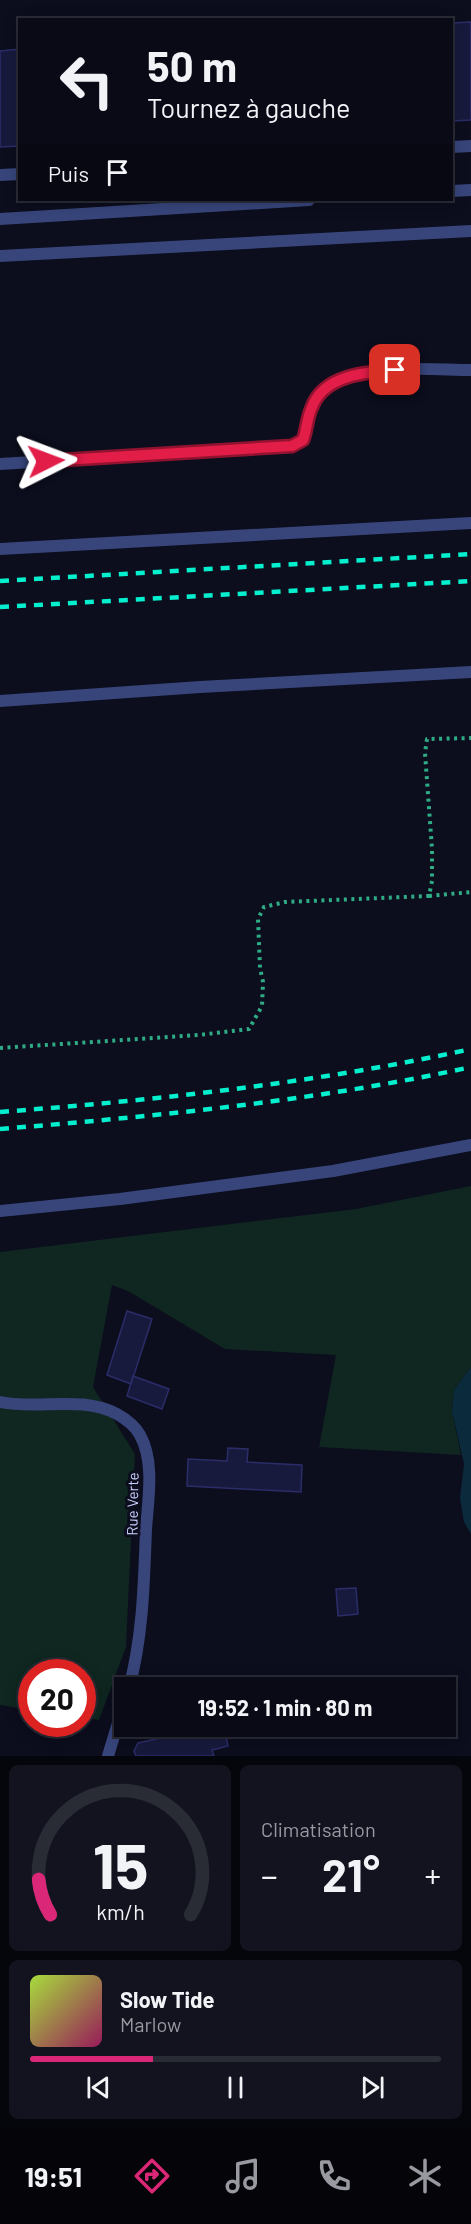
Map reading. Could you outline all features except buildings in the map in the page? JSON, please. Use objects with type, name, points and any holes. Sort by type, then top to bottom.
[{"type":"street","points":[[453,147],[471,146]]},
{"type":"street","points":[[0,175],[18,174]]},
{"type":"street","points":[[453,191],[471,190]]},
{"type":"street","points":[[0,219],[293,201]]},
{"type":"street","points":[[0,256],[471,231]]},
{"type":"street","points":[[0,464],[292,446],[303,440],[311,407],[318,395],[344,378],[364,373],[395,370],[471,370]]},
{"type":"street","points":[[0,549],[471,523]]},
{"type":"street","points":[[0,701],[471,672]]},
{"type":"street","points":[[0,1211],[120,1199],[333,1171],[471,1145]]},
{"type":"street","name":"Rue Verte","points":[[0,1402],[29,1405],[81,1404],[98,1407],[116,1413],[130,1423],[140,1435],[146,1455],[148,1488],[139,1634],[131,1677]]},
{"type":"street","points":[[108,1756],[114,1736]]},
{"type":"path","points":[[429,896],[432,869],[426,739],[471,738]]},
{"type":"path","points":[[0,1048],[199,1035],[249,1029],[254,1016],[262,1006],[263,982],[260,968],[258,919],[264,906],[285,902],[471,892]]},
{"type":"green space","points":[[471,1186],[471,1367],[454,1390],[452,1411],[461,1455],[319,1447],[336,1355],[225,1349],[128,1291],[112,1285],[93,1387],[135,1454],[126,1647],[99,1720],[96,1719],[96,1659],[18,1659],[18,1708],[0,1705],[0,1252],[356,1209]]},
{"type":"water","points":[[471,1367],[471,1534],[464,1522],[460,1498],[464,1464],[452,1411],[454,1390]]},
{"type":"railway","points":[[0,581],[471,554]]},
{"type":"railway","points":[[0,607],[471,581]]},
{"type":"railway","points":[[0,1112],[237,1089],[354,1072],[471,1049]]},
{"type":"railway","points":[[0,1129],[237,1106],[354,1089],[471,1067]]},
{"type":"route","points":[[46,461],[292,446],[303,440],[311,407],[318,395],[329,386],[344,378],[364,373],[395,370]]}]
